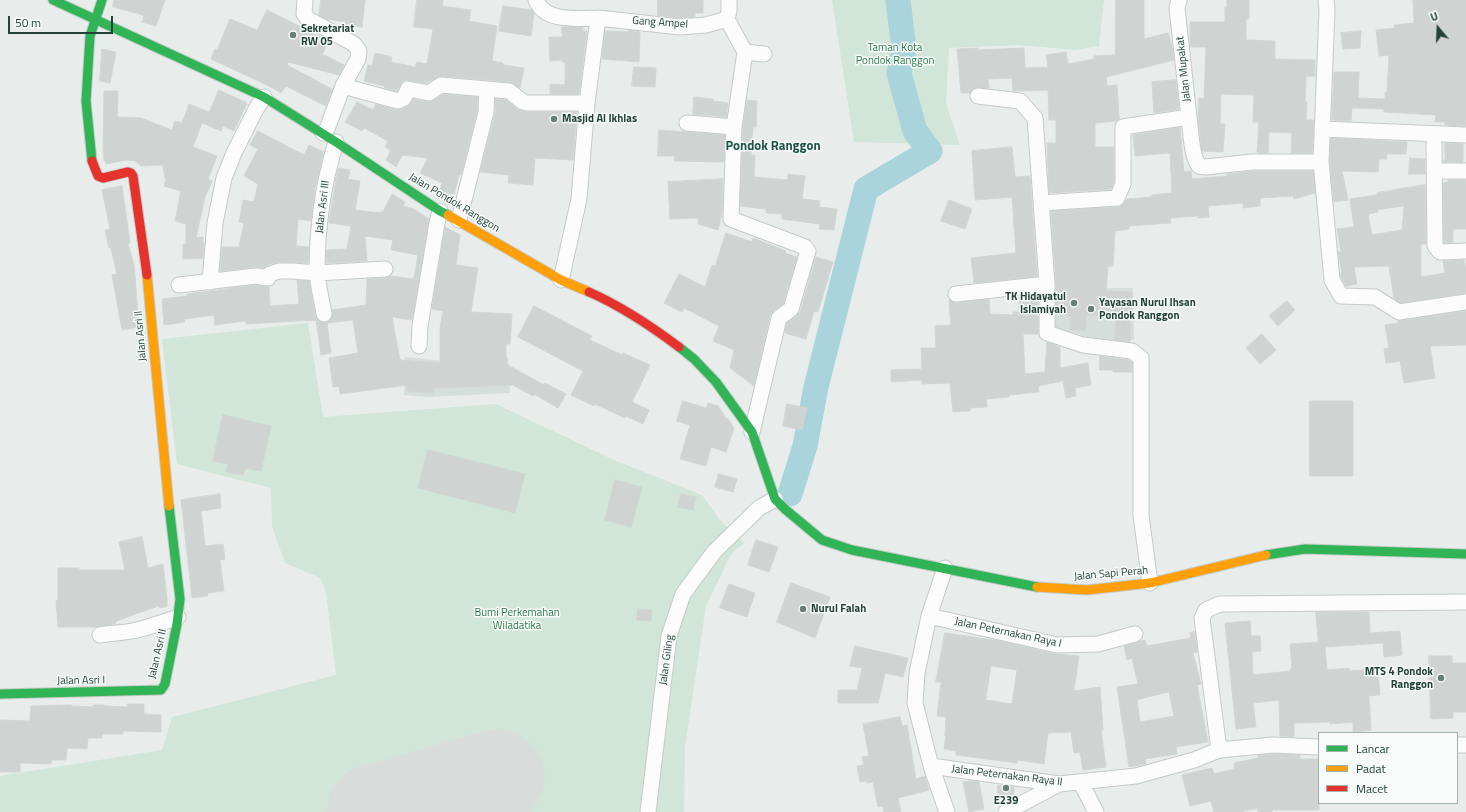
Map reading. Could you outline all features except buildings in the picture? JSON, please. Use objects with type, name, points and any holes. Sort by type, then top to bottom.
[{"type":"street","name":"Jalan Pondok Ranggon","points":[[53,0],[264,97],[323,133],[440,211],[459,220],[561,280],[610,301],[662,335],[694,359],[716,382],[752,432],[775,499]]},
{"type":"street","points":[[95,19],[102,0]]},
{"type":"street","points":[[305,0],[304,14],[308,19],[354,44],[359,51],[358,59],[343,86],[327,129],[323,133]]},
{"type":"street","name":"Gang Ampel","points":[[536,0],[538,6],[549,15],[558,17],[598,18],[680,27],[706,25],[727,19]]},
{"type":"street","points":[[729,0],[730,11],[727,19],[745,52],[734,127],[731,219],[805,247],[808,251],[791,309],[779,318],[752,432]]},
{"type":"street","name":"Jalan Mupakat","points":[[1041,203],[1117,198],[1123,184],[1123,127],[1189,117],[1177,8],[1179,0]]},
{"type":"street","points":[[1326,0],[1327,10],[1321,162],[1332,280],[1341,296],[1375,297],[1399,312],[1466,302]]},
{"type":"street","points":[[561,280],[579,198],[587,103],[598,18]]},
{"type":"street","name":"Jalan Asri II","points":[[95,19],[90,36],[86,101],[92,163],[98,176],[103,178],[128,172],[134,176],[146,263],[170,519],[180,599],[165,684],[161,690]]},
{"type":"street","points":[[745,52],[764,54]]},
{"type":"street","points":[[343,86],[398,101],[404,98],[408,89],[430,93],[440,85],[509,91],[523,102],[527,103],[587,103]]},
{"type":"street","points":[[459,220],[486,112],[487,89]]},
{"type":"street","points":[[978,96],[1020,101],[1035,118],[1047,284],[1047,333],[1083,345],[1132,351],[1141,358],[1141,515],[1150,583]]},
{"type":"street","points":[[210,282],[215,223],[224,178],[234,153],[256,109],[264,97]]},
{"type":"street","points":[[1189,117],[1194,156],[1199,166],[1206,167],[1252,162],[1321,162]]},
{"type":"street","points":[[687,123],[734,127]]},
{"type":"street","points":[[1322,129],[1466,135]]},
{"type":"street","name":"Jalan Asri III","points":[[324,314],[317,273],[319,220],[328,169],[336,142]]},
{"type":"street","points":[[1434,144],[1435,246],[1440,252],[1466,251]]},
{"type":"street","points":[[1434,171],[1466,171]]},
{"type":"street","points":[[418,346],[420,326],[440,211]]},
{"type":"street","points":[[179,285],[256,276],[268,278],[270,274],[279,272],[293,271],[317,273],[385,269]]},
{"type":"street","points":[[956,294],[1047,284]]},
{"type":"street","name":"Jalan Sapi Perah","points":[[775,499],[822,540],[852,550],[1044,588],[1087,590],[1150,583],[1258,556],[1305,549],[1466,554]]},
{"type":"street","name":"Jalan Giling","points":[[648,812],[669,636],[683,594],[714,552],[759,508],[775,499]]},
{"type":"street","name":"Jalan Peternakan Raya II","points":[[945,568],[929,616],[917,673],[915,703],[931,766],[946,812]]},
{"type":"street","points":[[1219,750],[1202,618],[1206,610],[1220,604],[1466,602]]},
{"type":"street","name":"Jalan Peternakan Raya I","points":[[929,616],[1057,645],[1098,644],[1135,634]]},
{"type":"street","points":[[100,635],[115,632],[130,632],[178,617]]},
{"type":"street","name":"Jalan Asri I","points":[[0,694],[161,690]]},
{"type":"street","name":"Jalan Peternakan Raya II","points":[[931,766],[1059,784],[1081,783],[1136,776],[1194,760],[1219,750],[1272,745],[1318,746]]},
{"type":"street","points":[[1081,783],[1096,812]]},
{"type":"street","points":[[1006,812],[1059,784]]},
{"type":"shaded area","name":"Yayasan Nurul Ihsan Pondok Ranggon","points":[[1051,288],[1133,288],[1134,340],[1094,340],[1076,333],[1049,329]]},
{"type":"shaded area","points":[[405,357],[443,361],[508,357],[510,393],[427,397],[404,395]]},
{"type":"green space","name":"Taman Kota Pondok Ranggon","points":[[832,0],[1104,0],[1099,46],[1075,50],[1020,45],[949,48],[946,103],[960,145],[854,142]]},
{"type":"green space","name":"Bumi Perkemahan Wiladatika","points":[[308,323],[323,417],[496,404],[614,460],[702,495],[720,520],[744,543],[731,554],[706,606],[685,747],[684,812],[0,812],[0,776],[162,750],[172,717],[336,675],[326,592],[320,578],[285,563],[272,527],[271,488],[177,464],[162,339]]},
{"type":"waterway","points":[[790,494],[805,446],[816,387],[866,189],[930,151],[915,131],[899,73],[904,49],[898,0]]},
{"type":"runway","points":[[374,812],[497,777]]},
{"type":"traffic: fast","points":[[53,0],[264,97],[448,215]]},
{"type":"traffic: fast","points":[[92,161],[86,101],[90,36],[102,0]]},
{"type":"traffic: fast","points":[[679,347],[694,359],[716,382],[752,432],[775,499],[822,540],[852,550],[1037,587]]},
{"type":"traffic: fast","points":[[0,694],[161,690],[165,684],[177,624],[180,599],[169,506]]},
{"type":"traffic: fast","points":[[1266,555],[1305,549],[1466,554]]},
{"type":"traffic: slow","points":[[448,215],[561,280],[589,292]]},
{"type":"traffic: slow","points":[[147,275],[169,506]]},
{"type":"traffic: slow","points":[[1037,587],[1087,590],[1150,583],[1266,555]]},
{"type":"traffic: jam","points":[[92,161],[98,176],[103,178],[128,172],[133,176],[147,275]]},
{"type":"traffic: jam","points":[[589,292],[636,317],[679,347]]},
{"type":"place","name":"Sekretariat RW 05","points":[[293,35]]},
{"type":"place","name":"Masjid Al Ikhlas","points":[[554,119]]},
{"type":"place","name":"TK Hidayatul Islamiyah","points":[[1074,303]]},
{"type":"place","name":"Yayasan Nurul Ihsan Pondok Ranggon","points":[[1091,309]]},
{"type":"place","name":"Nurul Falah","points":[[803,609]]},
{"type":"place","name":"MTS 4 Pondok Ranggon","points":[[1441,678]]},
{"type":"place","name":"E239","points":[[1006,788]]},
{"type":"district","name":"Pondok Ranggon","points":[[773,147]]}]
